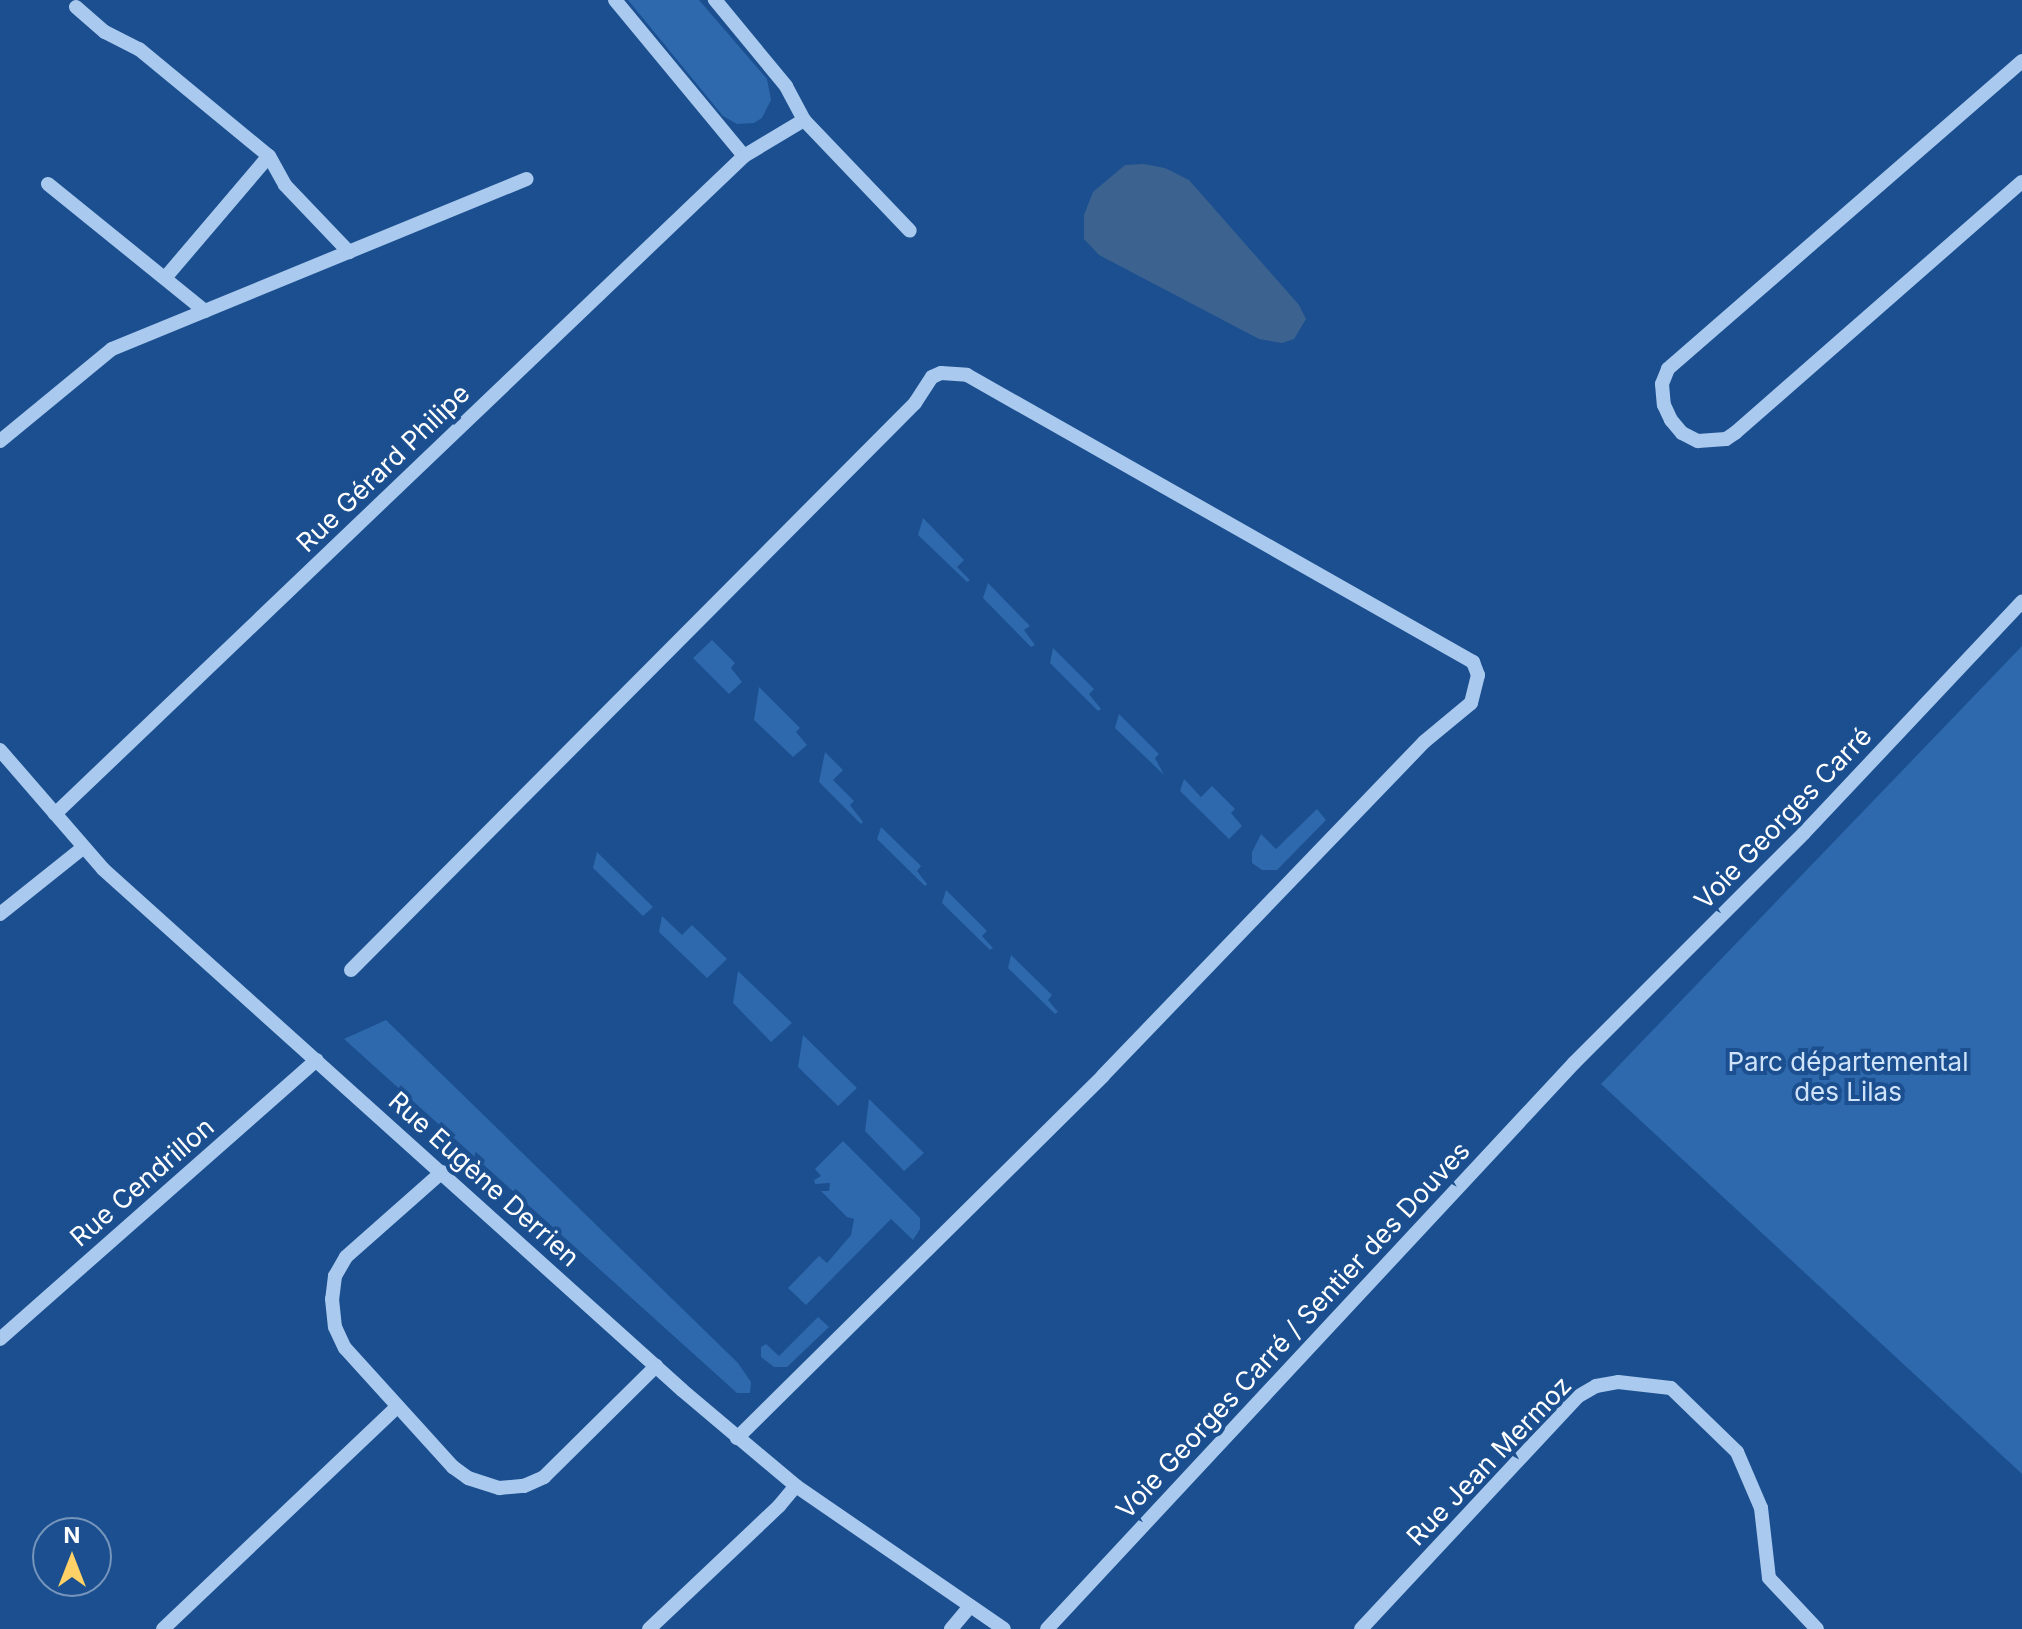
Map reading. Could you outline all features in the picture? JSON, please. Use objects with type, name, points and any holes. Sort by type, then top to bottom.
[{"type":"street","points":[[615,0],[744,156]]},
{"type":"street","points":[[715,0],[786,86],[804,120],[910,231]]},
{"type":"street","points":[[76,7],[105,32],[139,49],[269,156],[285,185],[349,252]]},
{"type":"street","points":[[2022,61],[1668,369],[1662,384],[1664,405],[1671,420],[1682,433],[1698,441],[1726,439],[1735,433],[2022,182]]},
{"type":"street","name":"Rue Gérard Philipe","points":[[55,814],[744,156],[804,120]]},
{"type":"street","points":[[165,278],[269,156]]},
{"type":"street","points":[[0,441],[112,349],[526,179]]},
{"type":"street","points":[[48,184],[205,311]]},
{"type":"street","points":[[351,970],[915,403],[932,377],[941,373],[967,375],[1473,662],[1478,675],[1471,703],[1424,742],[1103,1076],[737,1438]]},
{"type":"street","name":"Voie Georges Carré","points":[[1574,1063],[1804,833],[2022,602]]},
{"type":"street","name":"Rue Eugène Derrien","points":[[0,750],[103,869],[737,1438],[796,1486],[1004,1629]]},
{"type":"street","points":[[0,914],[84,847]]},
{"type":"street","name":"Rue Cendrillon","points":[[0,1339],[316,1060]]},
{"type":"street","name":"Voie Georges Carré / Sentier des Douves","points":[[1047,1629],[1574,1063]]},
{"type":"street","points":[[442,1172],[346,1257],[335,1276],[333,1314],[339,1338],[397,1407],[468,1478],[499,1488],[524,1486],[544,1477],[561,1464],[656,1366]]},
{"type":"street","name":"Rue Jean Mermoz","points":[[1361,1629],[1577,1397],[1596,1386],[1618,1382],[1671,1388],[1737,1452],[1761,1508],[1769,1578],[1817,1629]]},
{"type":"street","points":[[163,1629],[397,1407]]},
{"type":"street","points":[[649,1629],[779,1506],[796,1486]]},
{"type":"street","points":[[951,1629],[970,1606]]},
{"type":"green space","points":[[628,0],[699,0],[767,79],[771,100],[762,118],[754,123],[737,124],[723,116]]},
{"type":"green space","points":[[923,518],[964,560],[957,567],[970,580],[967,582],[918,535]]},
{"type":"green space","points":[[988,583],[1030,626],[1024,630],[1035,645],[1031,647],[983,598]]},
{"type":"green space","points":[[712,640],[735,663],[731,668],[742,682],[729,694],[693,658]]},
{"type":"green space","name":"Parc départemental des Lilas","points":[[2022,646],[2022,1474],[1601,1084]]},
{"type":"green space","points":[[1053,648],[1094,689],[1089,694],[1101,709],[1098,711],[1050,663]]},
{"type":"green space","points":[[759,687],[800,728],[796,732],[807,745],[793,757],[754,720]]},
{"type":"green space","points":[[1119,714],[1159,754],[1155,758],[1164,775],[1115,728]]},
{"type":"green space","points":[[825,752],[843,770],[833,780],[854,801],[850,805],[863,822],[861,824],[819,782]]},
{"type":"green space","points":[[1184,779],[1201,797],[1212,786],[1235,809],[1231,813],[1242,826],[1229,839],[1180,791]]},
{"type":"green space","points":[[1317,809],[1326,820],[1277,870],[1262,870],[1252,863],[1252,852],[1261,834],[1276,849]]},
{"type":"green space","points":[[881,827],[921,866],[917,871],[927,884],[925,886],[877,839]]},
{"type":"green space","points":[[597,852],[653,907],[643,916],[593,868]]},
{"type":"green space","points":[[946,890],[987,931],[982,936],[993,948],[990,950],[942,903]]},
{"type":"green space","points":[[662,916],[682,935],[692,925],[727,959],[707,978],[659,932]]},
{"type":"green space","points":[[1011,955],[1052,995],[1048,1000],[1058,1012],[1055,1014],[1008,968]]},
{"type":"green space","points":[[738,971],[792,1023],[771,1042],[733,1003]]},
{"type":"green space","points":[[386,1020],[738,1363],[751,1382],[750,1393],[737,1393],[344,1039]]},
{"type":"green space","points":[[803,1035],[857,1088],[838,1106],[798,1067]]},
{"type":"green space","points":[[869,1099],[924,1153],[904,1171],[865,1131]]},
{"type":"green space","points":[[843,1141],[920,1218],[920,1229],[913,1240],[891,1219],[806,1305],[788,1288],[819,1256],[827,1263],[851,1235],[854,1219],[847,1217],[821,1191],[829,1191],[830,1183],[815,1184],[814,1180],[821,1176],[815,1169]]},
{"type":"green space","points":[[818,1317],[829,1327],[787,1367],[774,1367],[761,1357],[761,1347],[766,1344],[779,1356]]},
{"type":"shaded area","points":[[1144,164],[1165,168],[1189,180],[1299,305],[1306,319],[1294,339],[1282,343],[1259,339],[1099,255],[1084,239],[1084,215],[1093,192],[1125,165]]}]
